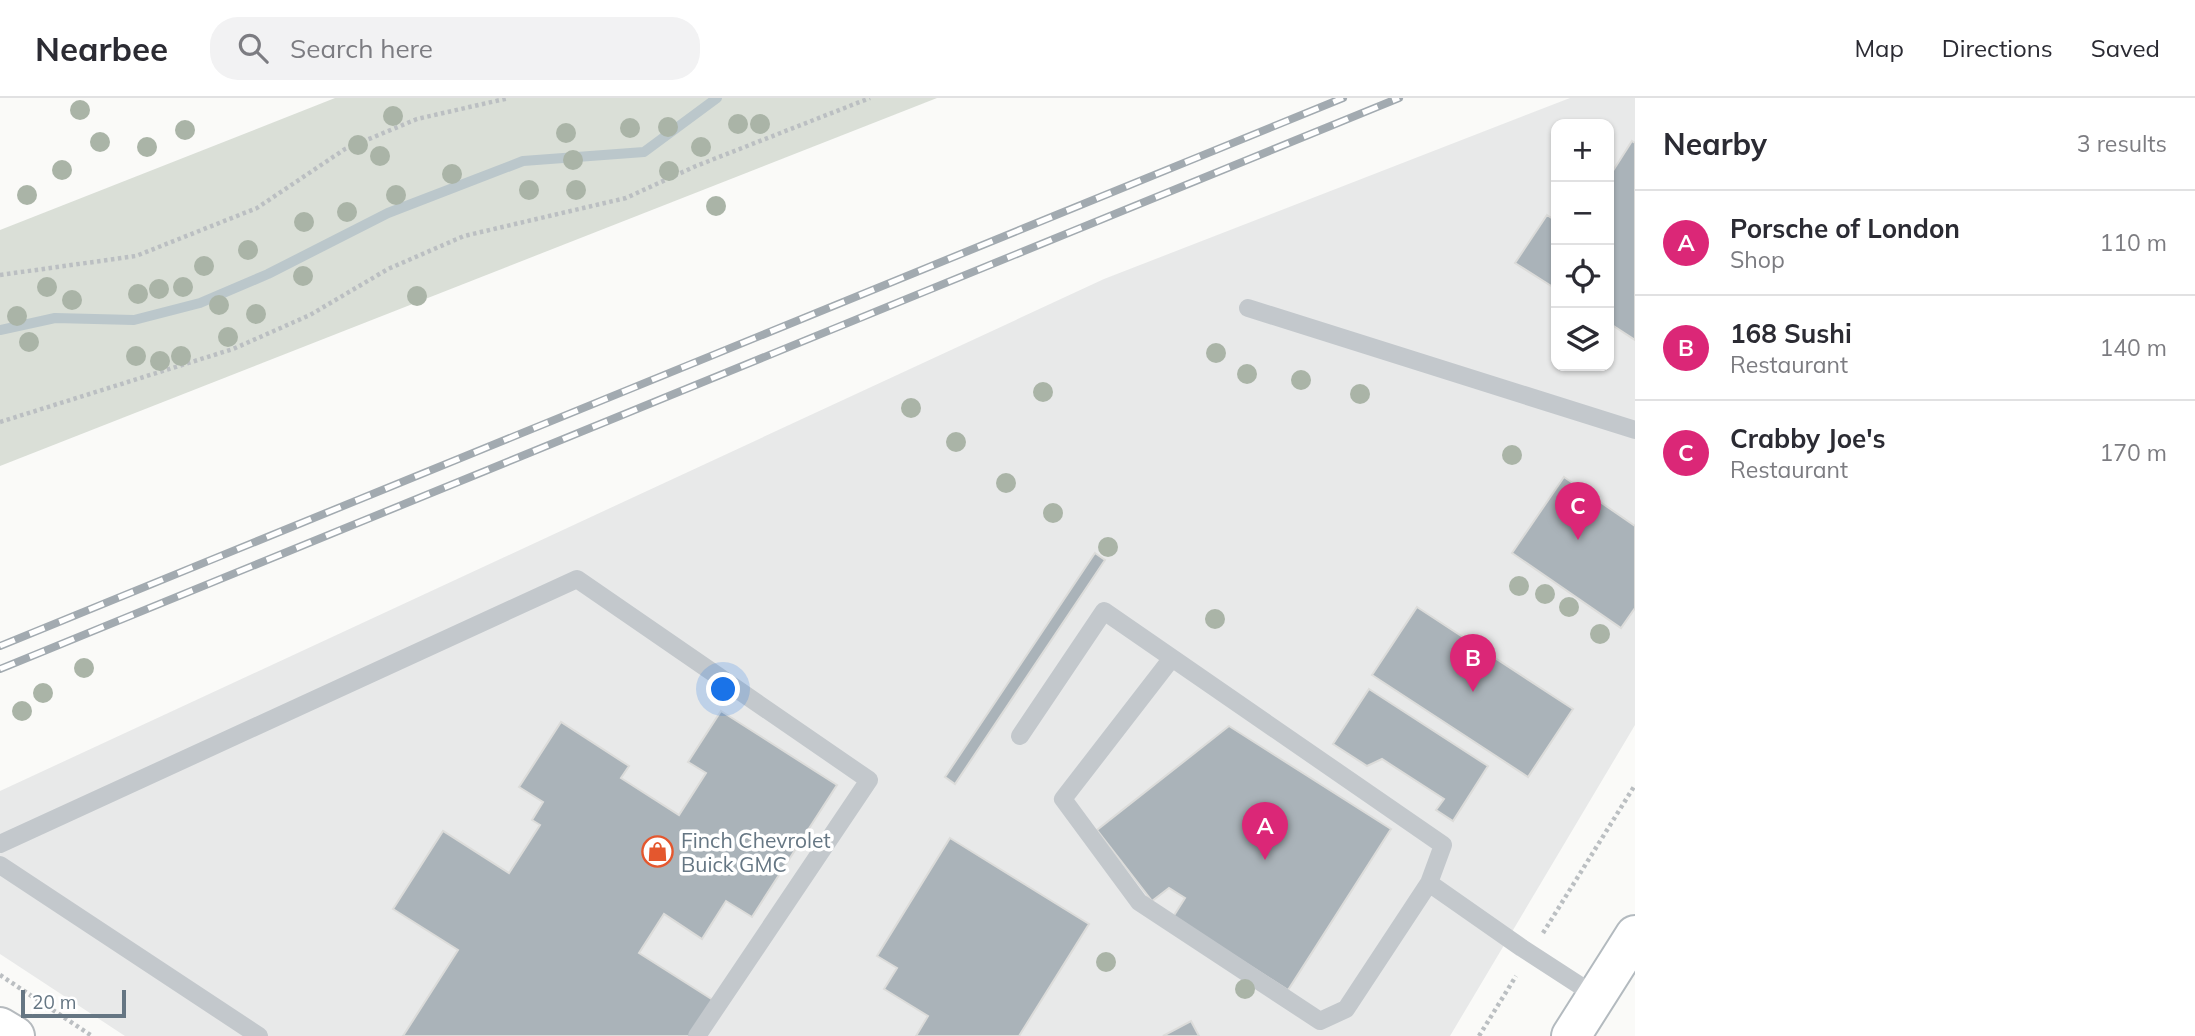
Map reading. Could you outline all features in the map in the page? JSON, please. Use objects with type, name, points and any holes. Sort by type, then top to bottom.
[{"type":"main road","points":[[1571,1036],[1635,935]]},
{"type":"main road","points":[[0,1027],[15,1036]]},
{"type":"lane","points":[[1248,308],[1635,430]]},
{"type":"lane","points":[[0,844],[578,579],[869,780],[697,1036]]},
{"type":"lane","points":[[1020,736],[1104,611],[1443,845],[1429,883],[1346,1009],[1320,1021],[1139,902],[1063,799],[1172,658]]},
{"type":"lane","points":[[0,865],[259,1036]]},
{"type":"lane","points":[[1429,883],[1596,996]]},
{"type":"path","points":[[0,275],[136,256],[257,208],[345,149],[417,119],[509,98]]},
{"type":"path","points":[[0,422],[233,349],[310,314],[388,269],[464,236],[626,198],[696,166],[870,98]]},
{"type":"path","points":[[1479,1036],[1635,785]]},
{"type":"path","points":[[0,975],[92,1036]]},
{"type":"shaded area","points":[[335,98],[937,98],[0,466],[0,230]]},
{"type":"shaded area","points":[[1570,98],[1635,98],[1635,725],[1450,1036],[125,1036],[0,954],[0,791],[1104,279]]},
{"type":"building","points":[[1632,141],[1635,143],[1635,340],[1614,326],[1614,169]]},
{"type":"building","points":[[1547,215],[1551,218],[1551,286],[1515,263]]},
{"type":"building","points":[[1564,477],[1635,526],[1635,608],[1621,628],[1512,553]]},
{"type":"building","points":[[1095,553],[1105,560],[955,784],[945,777]]},
{"type":"building","points":[[1417,607],[1573,709],[1528,777],[1372,675]]},
{"type":"building","points":[[1369,689],[1488,766],[1453,821],[1436,810],[1444,799],[1382,759],[1367,766],[1333,744]]},
{"type":"building","name":"Finch Chevrolet Buick GMC","points":[[721,711],[837,785],[752,917],[726,901],[702,939],[664,914],[639,953],[713,1000],[690,1036],[403,1036],[458,950],[393,909],[443,831],[509,873],[540,825],[532,820],[543,802],[519,787],[561,722],[629,766],[621,778],[679,815],[706,773],[688,762]]},
{"type":"building","points":[[1229,726],[1391,829],[1288,990],[1173,917],[1185,898],[1169,888],[1152,901],[1097,830]]},
{"type":"building","points":[[950,838],[1089,924],[1019,1036],[916,1036],[928,1016],[884,989],[897,968],[877,956]]},
{"type":"building","points":[[1191,1021],[1199,1036],[1163,1036]]},
{"type":"waterway","points":[[0,330],[55,318],[134,320],[200,303],[268,274],[388,213],[523,161],[644,152],[717,98]]},
{"type":"railway","points":[[0,646],[1343,98]]},
{"type":"railway","points":[[0,669],[1399,98]]},
{"type":"place","name":"Crabby Joe's","points":[[1578,540]]},
{"type":"place","name":"168 Sushi","points":[[1473,692]]},
{"type":"place","name":"Finch Chevrolet Buick GMC","points":[[658,852]]},
{"type":"place","name":"Porsche of London","points":[[1265,860]]}]
